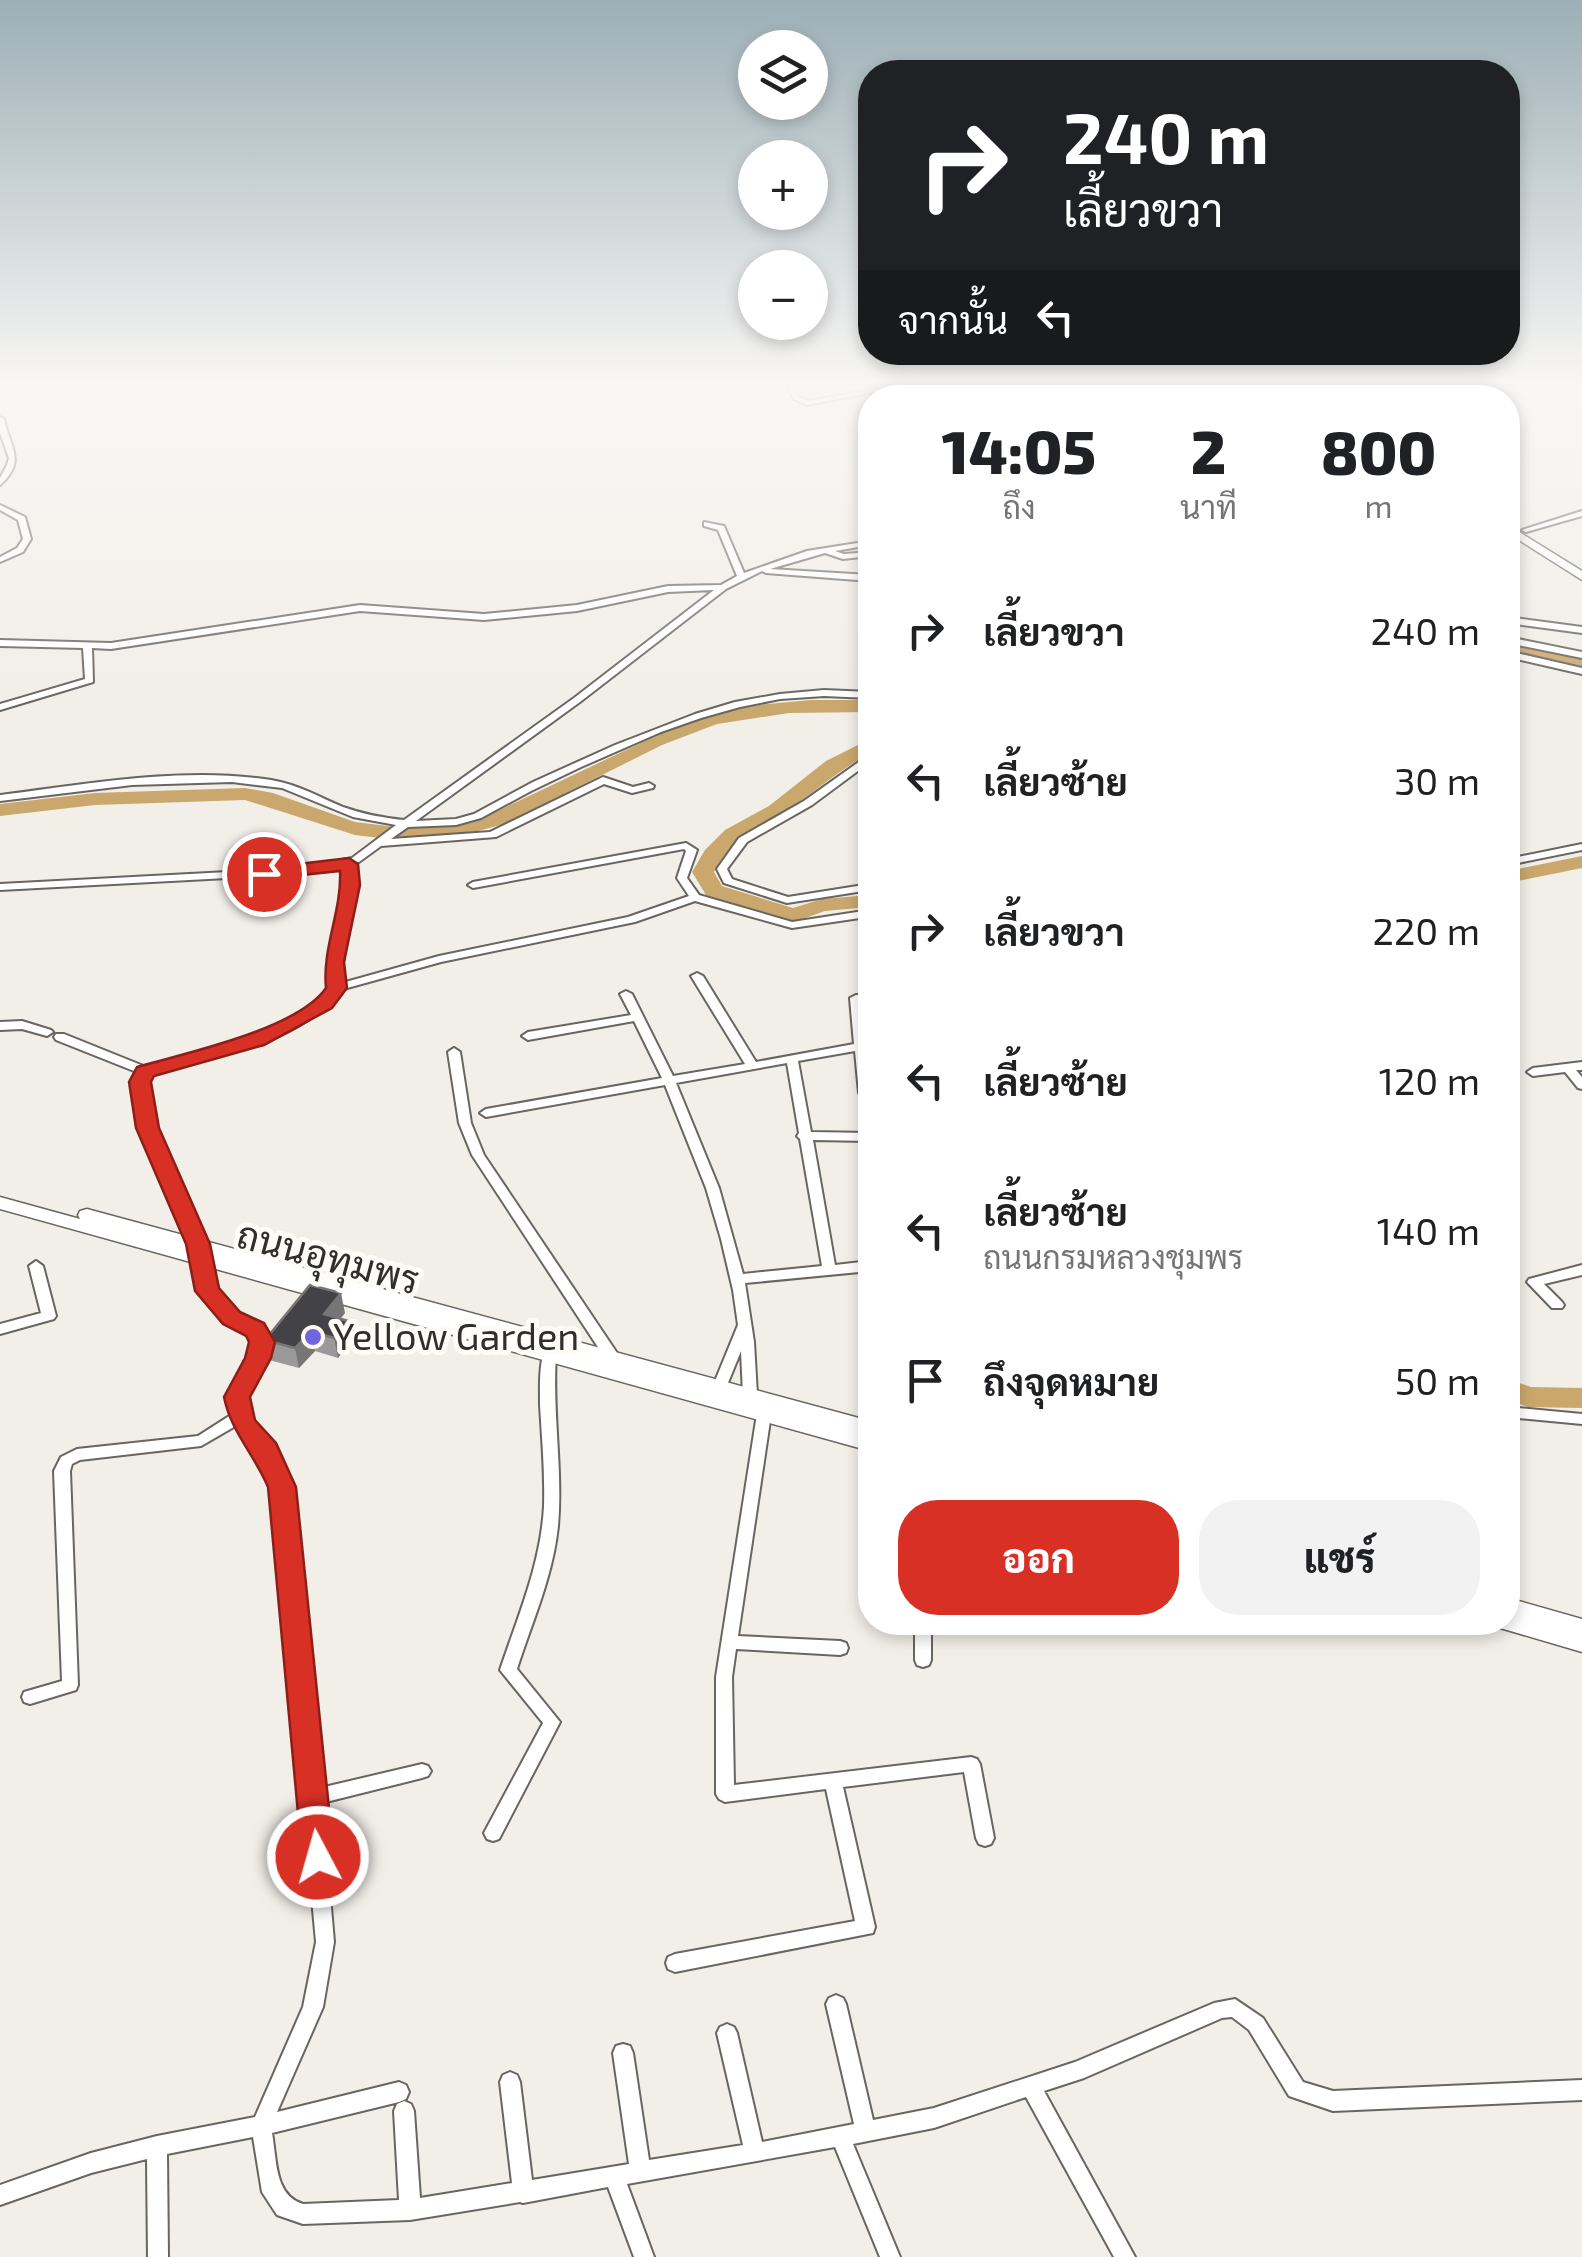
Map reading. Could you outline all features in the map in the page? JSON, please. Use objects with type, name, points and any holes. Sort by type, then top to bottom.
[{"type":"street","points":[[0,507],[22,519],[27,539],[20,550],[0,560]]},
{"type":"street","points":[[1520,530],[1582,513]]},
{"type":"street","points":[[707,524],[721,528],[742,577]]},
{"type":"street","points":[[1520,535],[1582,566]]},
{"type":"street","points":[[1520,536],[1582,576]]},
{"type":"street","points":[[0,887],[302,871],[349,864],[578,700],[723,587],[759,570],[824,550],[858,545]]},
{"type":"street","points":[[824,550],[843,557],[858,555]]},
{"type":"street","points":[[759,570],[858,577]]},
{"type":"street","points":[[0,643],[87,647],[191,636],[337,610],[392,609],[484,617],[576,608],[668,589],[723,587]]},
{"type":"street","points":[[1520,622],[1582,630]]},
{"type":"street","points":[[1520,642],[1582,655]]},
{"type":"street","points":[[0,707],[90,680],[87,647]]},
{"type":"street","points":[[1520,657],[1582,671]]},
{"type":"street","points":[[0,798],[188,780],[266,782],[399,826],[474,818],[531,787],[703,711],[754,701],[858,696]]},
{"type":"street","points":[[858,766],[808,803],[743,840],[722,869],[728,881],[787,900],[858,888]]},
{"type":"street","points":[[380,841],[492,835],[603,780],[632,790],[649,786]]},
{"type":"street","points":[[473,886],[686,846],[692,850],[682,878],[696,897]]},
{"type":"street","points":[[1520,860],[1582,847]]},
{"type":"street","points":[[336,988],[334,962],[349,893],[349,864]]},
{"type":"street","points":[[0,1026],[22,1025],[54,1035],[145,1072],[257,1040],[324,1004],[336,988],[439,960],[631,920],[696,897],[792,925],[858,915]]},
{"type":"street","points":[[696,976],[753,1066]]},
{"type":"street","points":[[626,994],[672,1080],[736,1259],[742,1329],[750,1347],[750,1395]]},
{"type":"street","points":[[528,1036],[638,1017]]},
{"type":"street","points":[[486,1113],[858,1046]]},
{"type":"street","points":[[454,1052],[465,1124],[478,1155],[614,1360]]},
{"type":"street","points":[[792,1060],[829,1270]]},
{"type":"street","points":[[1533,1072],[1575,1067],[1582,1085]]},
{"type":"street","points":[[145,1072],[140,1082],[147,1128],[199,1252],[202,1277],[211,1298],[232,1318],[255,1330],[262,1342],[258,1358],[239,1388],[240,1416],[266,1450],[282,1487],[325,1942],[313,2007],[261,2126],[272,2192],[284,2208],[303,2214],[410,2210],[840,2138],[934,2118],[1032,2088],[1202,2016],[1235,2008],[1256,2024],[1286,2078],[1296,2088],[1314,2096],[1332,2100],[1582,2090]]},
{"type":"street","points":[[804,1136],[858,1136]]},
{"type":"street","name":"ถนนอุทุมพร","points":[[3,1203],[720,1386],[858,1426]]},
{"type":"street","name":"ถนนอุทุมพร","points":[[199,1252],[549,1355],[858,1440]]},
{"type":"street","points":[[0,1329],[48,1316],[36,1266]]},
{"type":"street","points":[[739,1278],[858,1267]]},
{"type":"street","points":[[1556,1305],[1534,1282],[1582,1270]]},
{"type":"street","points":[[720,1386],[742,1329]]},
{"type":"street","points":[[493,1833],[552,1722],[508,1670],[550,1528],[545,1394],[549,1355]]},
{"type":"street","points":[[1520,1413],[1582,1419]]},
{"type":"street","points":[[764,1414],[724,1677],[726,1794],[971,1764],[986,1838]]},
{"type":"street","points":[[30,1698],[70,1685],[62,1471],[66,1461],[77,1455],[201,1441],[240,1416]]},
{"type":"street","points":[[1520,1610],[1582,1628]]},
{"type":"street","points":[[1520,1625],[1582,1643]]},
{"type":"street","points":[[923,1635],[923,1660]]},
{"type":"street","points":[[730,1642],[840,1648]]},
{"type":"street","points":[[312,1798],[422,1771]]},
{"type":"street","points":[[674,1962],[866,1927],[833,1782]]},
{"type":"street","points":[[836,2004],[866,2132]]},
{"type":"street","points":[[727,2033],[755,2154]]},
{"type":"street","points":[[623,2053],[641,2173]]},
{"type":"street","points":[[510,2082],[522,2193]]},
{"type":"street","points":[[1032,2088],[1125,2257]]},
{"type":"street","points":[[0,2195],[91,2163],[157,2146],[402,2101],[410,2210]]},
{"type":"street","points":[[840,2138],[890,2257]]},
{"type":"street","points":[[157,2146],[158,2257]]},
{"type":"street","points":[[615,2178],[644,2257]]},
{"type":"building","points":[[310,1285],[341,1293],[324,1314],[348,1321],[334,1338],[311,1331],[295,1348],[265,1340]]},
{"type":"waterway","points":[[1520,650],[1582,663]]},
{"type":"waterway","points":[[0,810],[95,799],[245,794],[355,829],[436,834],[496,819],[655,741],[710,720],[789,707],[858,706]]},
{"type":"waterway","points":[[858,751],[833,765],[776,810],[732,834],[712,854],[703,872],[714,890],[794,915],[822,905],[858,902]]},
{"type":"waterway","points":[[1520,875],[1582,862]]},
{"type":"waterway","points":[[1520,1394],[1582,1398]]},
{"type":"place","name":"Yellow Garden","points":[[313,1337]]},
{"type":"route","points":[[264,874],[349,864],[350,885],[334,962],[336,988],[332,995],[324,1004],[257,1040],[145,1072],[140,1082],[147,1128],[198,1244],[207,1291],[232,1318],[255,1330],[262,1342],[237,1397],[242,1423],[266,1450],[282,1487],[318,1857]]}]
